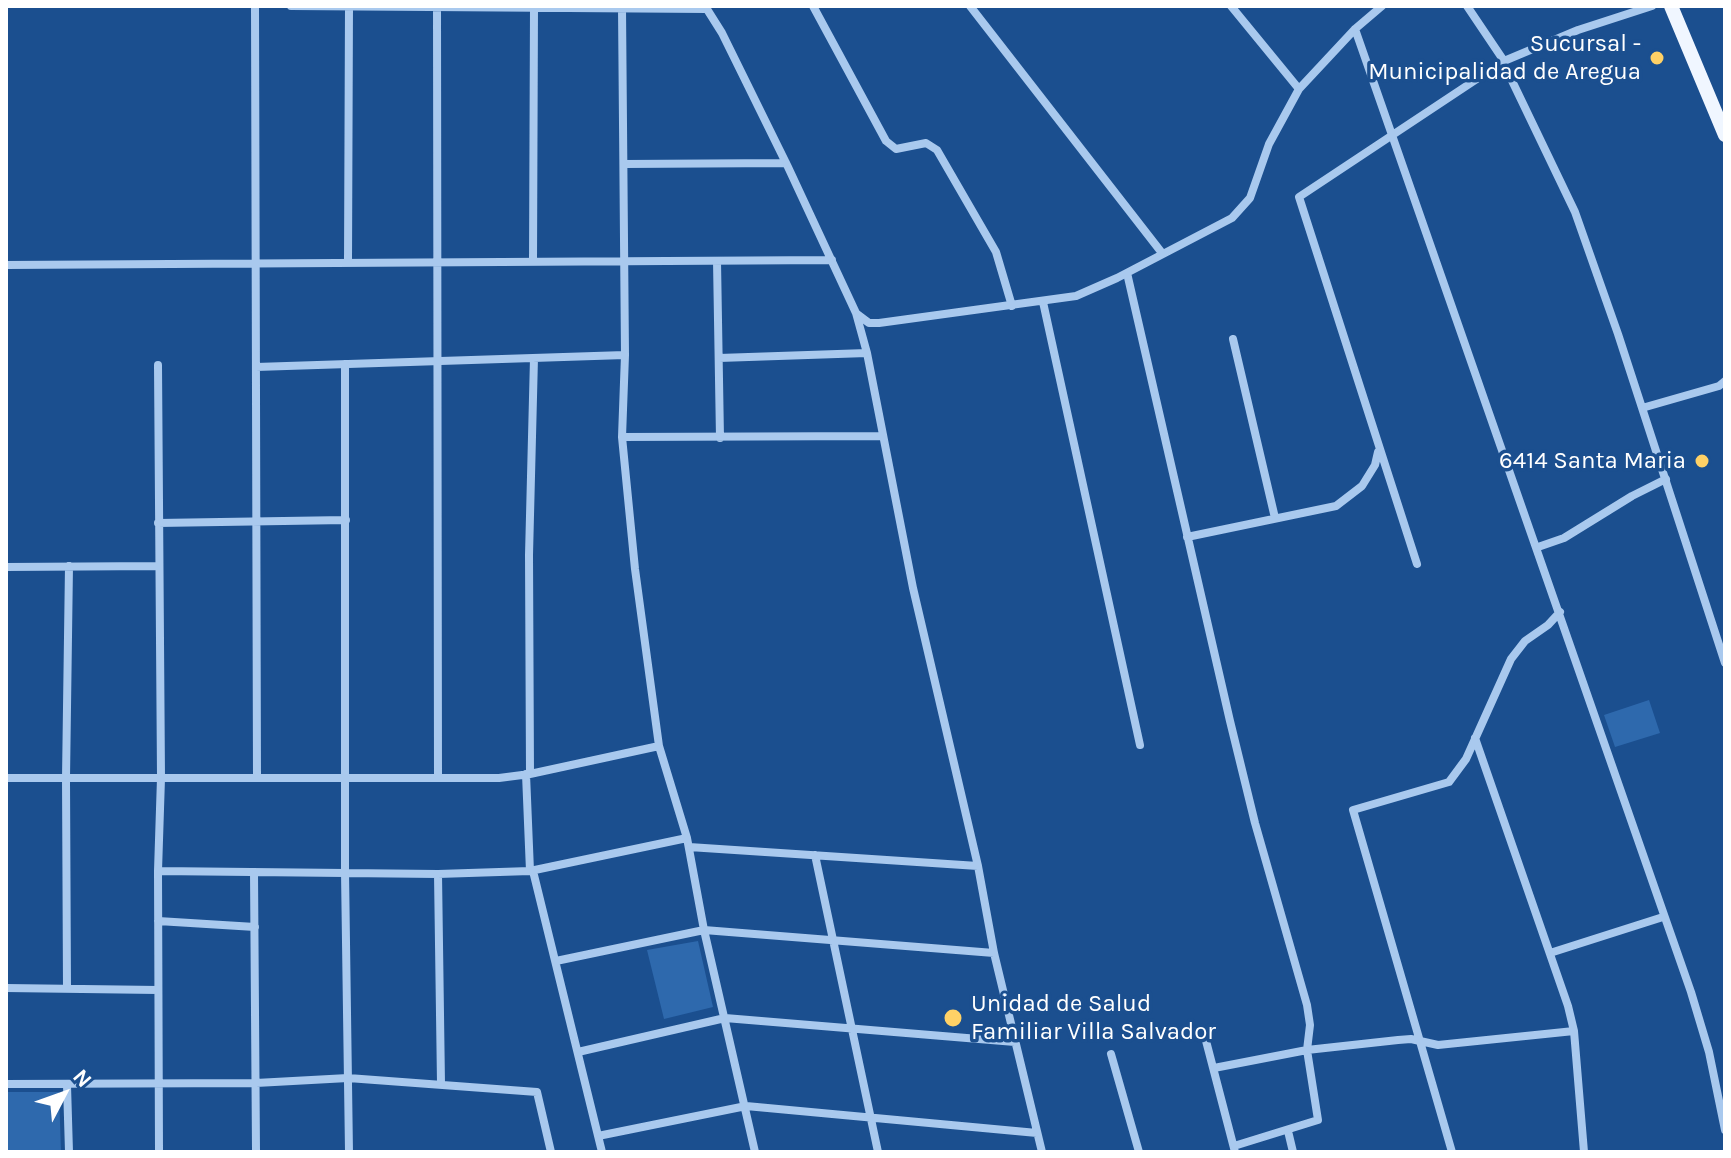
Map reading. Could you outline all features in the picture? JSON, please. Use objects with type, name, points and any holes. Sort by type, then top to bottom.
[{"type":"main road","points":[[1671,6],[1725,135]]},
{"type":"street","points":[[255,6],[257,778]]},
{"type":"street","points":[[291,6],[706,7],[786,163],[856,313],[867,353],[913,588],[978,866],[994,953],[1042,1152]]},
{"type":"street","points":[[348,263],[349,6]]},
{"type":"street","points":[[437,6],[438,778]]},
{"type":"street","points":[[813,6],[886,141],[896,149],[926,143],[937,150],[996,252],[1012,306]]},
{"type":"street","points":[[970,6],[1162,253]]},
{"type":"street","points":[[1231,6],[1299,89]]},
{"type":"street","points":[[856,313],[869,323],[879,323],[1076,296],[1232,218],[1246,205],[1269,144],[1299,89],[1355,29],[1382,6]]},
{"type":"street","points":[[1467,6],[1503,61],[1575,212],[1725,663]]},
{"type":"street","points":[[1417,564],[1299,197],[1503,61],[1578,30],[1652,6]]},
{"type":"street","points":[[533,262],[534,7]]},
{"type":"street","points":[[629,8],[624,164],[622,437],[634,554],[659,746],[688,842],[704,930],[755,1152]]},
{"type":"street","points":[[1355,29],[1538,547],[1709,1052],[1725,1127]]},
{"type":"street","points":[[624,164],[786,163]]},
{"type":"street","points":[[6,265],[832,260]]},
{"type":"street","points":[[717,261],[720,438]]},
{"type":"street","points":[[1127,273],[1255,823],[1307,1005],[1310,1025],[1307,1050],[1318,1120],[1234,1149],[1205,1037]]},
{"type":"street","points":[[1043,302],[1140,745]]},
{"type":"street","points":[[1233,339],[1275,518]]},
{"type":"street","points":[[719,358],[867,353]]},
{"type":"street","points":[[256,367],[625,355]]},
{"type":"street","points":[[534,358],[528,774],[532,871],[602,1152]]},
{"type":"street","points":[[345,364],[345,872],[349,1152]]},
{"type":"street","points":[[158,365],[161,778],[158,871],[159,1152]]},
{"type":"street","points":[[1642,408],[1719,386],[1725,381]]},
{"type":"street","points":[[622,437],[882,436]]},
{"type":"street","points":[[1187,537],[1336,506],[1362,486],[1375,465],[1378,445]]},
{"type":"street","points":[[1538,547],[1564,538],[1666,479]]},
{"type":"street","points":[[158,523],[346,520]]},
{"type":"street","points":[[67,989],[69,566]]},
{"type":"street","points":[[6,567],[158,566]]},
{"type":"street","points":[[1452,1152],[1353,810],[1449,782],[1466,759],[1517,650],[1560,612]]},
{"type":"street","points":[[1475,738],[1568,1006],[1574,1031],[1584,1152]]},
{"type":"street","points":[[6,778],[499,778],[659,746]]},
{"type":"street","points":[[158,871],[438,874],[532,871],[688,842],[815,855],[978,866]]},
{"type":"street","points":[[815,855],[878,1152]]},
{"type":"street","points":[[254,872],[256,1152]]},
{"type":"street","points":[[438,874],[441,1084]]},
{"type":"street","points":[[1550,953],[1663,917]]},
{"type":"street","points":[[158,921],[255,927]]},
{"type":"street","points":[[556,961],[704,930],[994,953]]},
{"type":"street","points":[[6,988],[158,990]]},
{"type":"street","points":[[578,1052],[725,1018],[1015,1042]]},
{"type":"street","points":[[1214,1068],[1307,1050],[1411,1039],[1438,1045],[1574,1031]]},
{"type":"street","points":[[1111,1054],[1139,1152]]},
{"type":"street","points":[[6,1084],[256,1083],[348,1078],[537,1092],[551,1152]]},
{"type":"street","points":[[67,1085],[69,1152]]},
{"type":"street","points":[[598,1136],[746,1106],[1037,1133]]},
{"type":"street","points":[[1288,1131],[1293,1152]]},
{"type":"shaded area","points":[[1649,700],[1660,733],[1615,747],[1604,715]]},
{"type":"shaded area","points":[[698,941],[713,1007],[664,1019],[647,950]]},
{"type":"shaded area","points":[[6,1092],[59,1092],[61,1152],[6,1152]]},
{"type":"place","name":"Sucursal - Municipalidad de Aregua","points":[[1657,58]]},
{"type":"place","name":"6414 Santa Maria","points":[[1702,461]]},
{"type":"place","name":"Unidad de Salud Familiar Villa Salvador","points":[[953,1018]]}]
